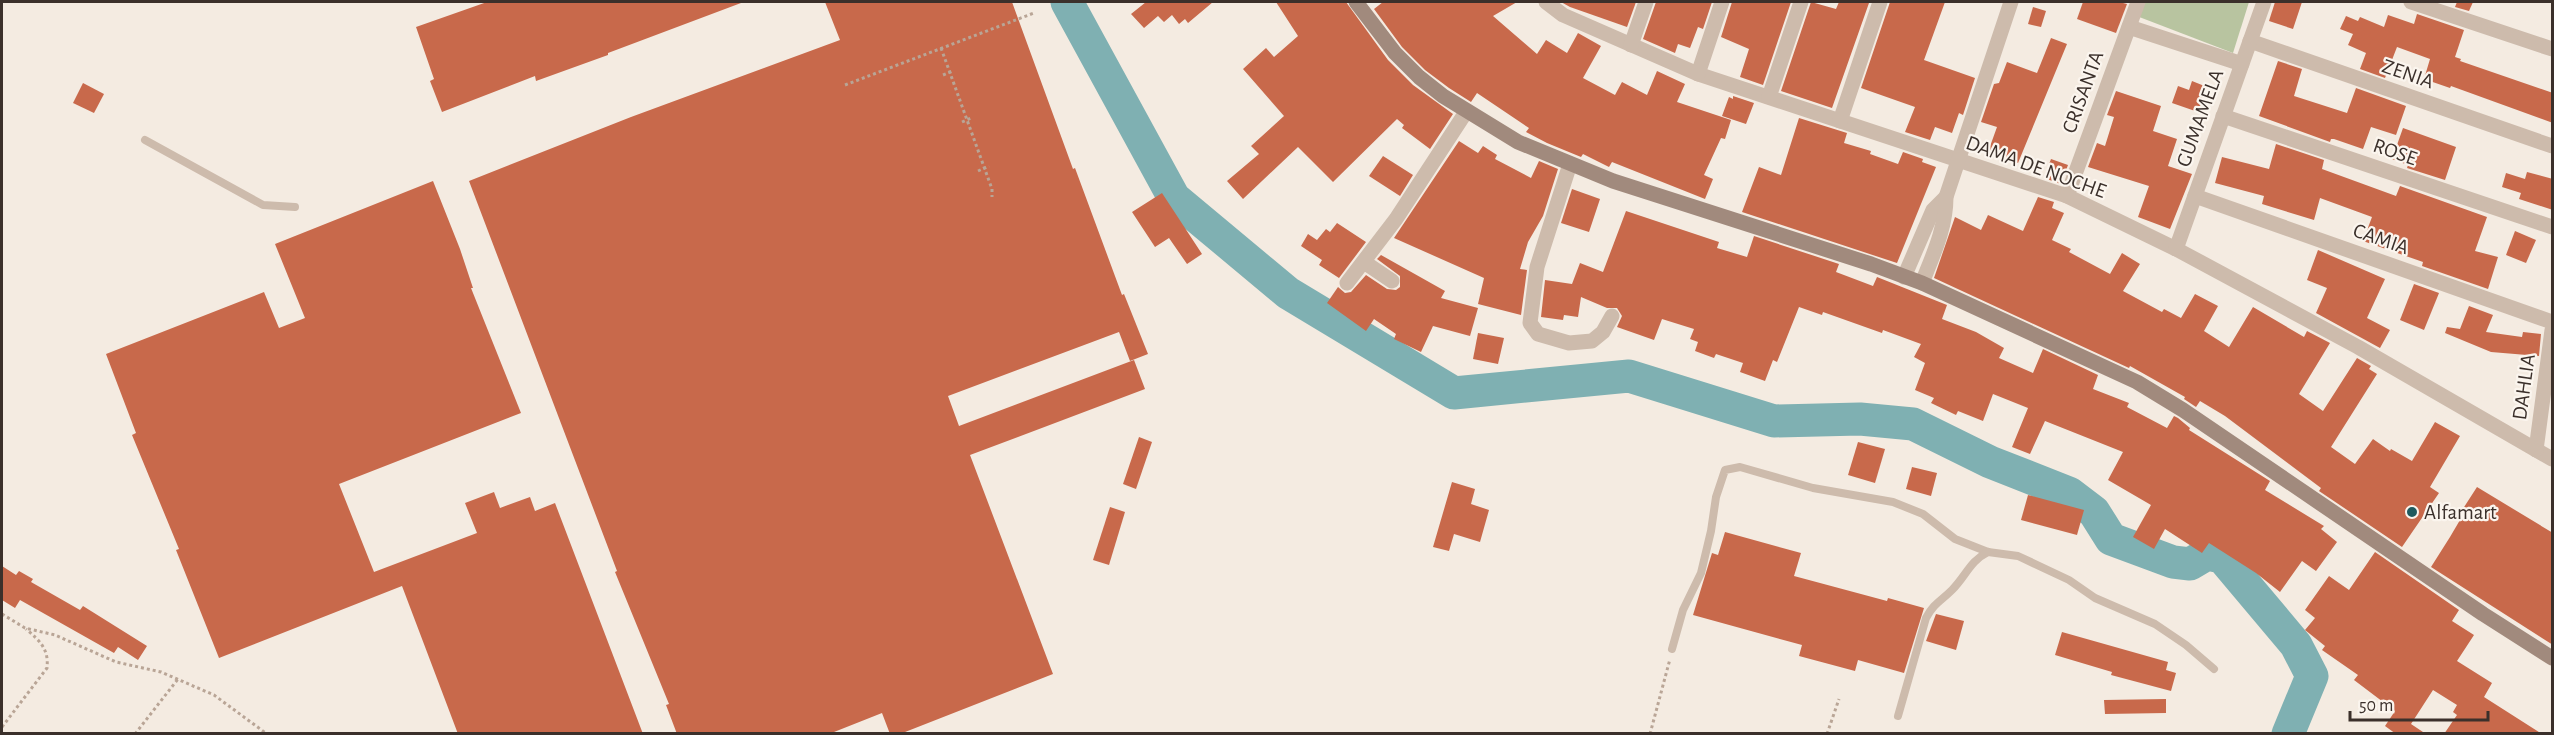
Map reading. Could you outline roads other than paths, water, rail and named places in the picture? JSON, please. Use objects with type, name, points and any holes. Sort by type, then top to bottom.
[{"type":"street","points":[[1356,2],[1395,53],[1443,96],[1518,142],[1613,181],[1922,283],[2137,382],[2183,410],[2483,614],[2553,658]]},
{"type":"street","name":"DAMA DE NOCHE","points":[[1546,2],[1566,8],[1631,45],[1698,74],[2067,196],[2176,249],[2358,347],[2553,459]]},
{"type":"street","points":[[1631,45],[1646,2]]},
{"type":"street","points":[[1698,74],[1722,2]]},
{"type":"street","points":[[1769,97],[1801,2]]},
{"type":"street","points":[[1840,121],[1880,2]]},
{"type":"street","points":[[1922,283],[1946,218],[1946,197],[2011,2]]},
{"type":"street","name":"CRISANTA","points":[[2067,196],[2138,2]]},
{"type":"street","name":"GUMAMELA","points":[[2176,249],[2264,2]]},
{"type":"street","points":[[2411,2],[2553,49]]},
{"type":"street","points":[[2129,27],[2242,64]]},
{"type":"street","name":"ZENIA","points":[[2250,41],[2553,146]]},
{"type":"street","points":[[1347,283],[1396,219],[1466,112]]},
{"type":"street","name":"ROSE","points":[[2223,116],[2553,227]]},
{"type":"street","points":[[1570,164],[1537,267],[1530,323],[1538,334],[1569,343],[1592,341],[1603,332],[1612,316]]},
{"type":"street","name":"CAMIA","points":[[2195,196],[2553,322]]},
{"type":"street","points":[[1904,277],[1933,210],[1946,197]]},
{"type":"street","points":[[1912,256],[1930,262]]},
{"type":"street","points":[[1364,262],[1392,281]]},
{"type":"street","name":"DAHLIA","points":[[2536,450],[2553,330]]},
{"type":"lane","points":[[145,140],[254,201],[263,205],[295,207]]},
{"type":"lane","points":[[1672,649],[1683,610],[1701,573],[1716,497],[1725,470],[1740,468],[1812,488],[1893,502],[1923,514],[1955,539],[1988,552],[2018,556],[2069,580],[2095,598],[2155,624],[2186,645],[2214,669]]},
{"type":"lane","points":[[1898,716],[1926,618],[1933,605],[1953,589],[1978,557],[1988,552]]},
{"type":"waterway","points":[[1067,2],[1174,198],[1288,293],[1454,393],[1629,376],[1774,421],[1860,419],[1913,424],[1990,462],[2069,493],[2094,512],[2111,539],[2173,562],[2190,564],[2207,554],[2222,557],[2296,645],[2312,676],[2288,734]]},
{"type":"place","name":"Alfamart","points":[[2412,512]]}]
